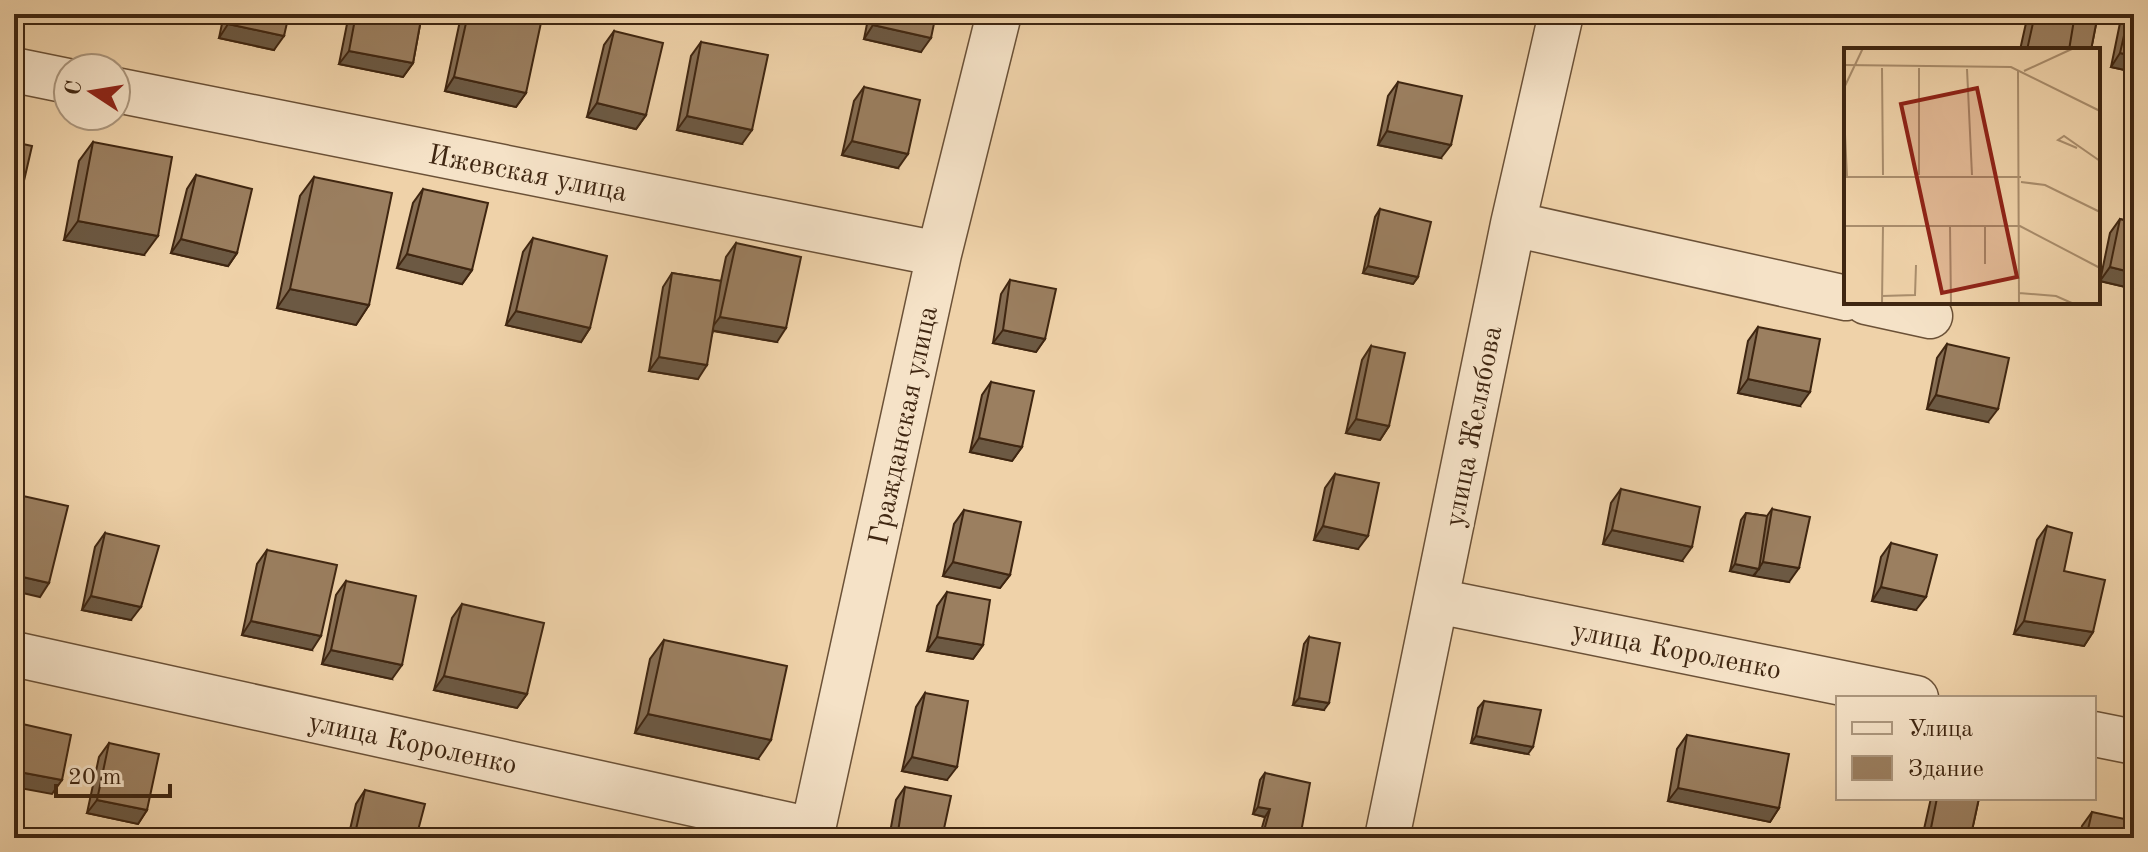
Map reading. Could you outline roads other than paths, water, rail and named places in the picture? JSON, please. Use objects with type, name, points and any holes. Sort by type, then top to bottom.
[{"type":"street","name":"Гражданская улица","points":[[812,834],[939,254],[999,14]]},
{"type":"street","name":"улица Желябова","points":[[1387,838],[1513,224],[1561,14]]},
{"type":"street","points":[[14,70],[52,78]]},
{"type":"street","name":"Ижевская улица","points":[[132,93],[939,254]]},
{"type":"street","points":[[1513,224],[1844,298]]},
{"type":"street","points":[[1875,304],[1930,316]]},
{"type":"street","name":"улица Короленко","points":[[1437,601],[1906,696]]},
{"type":"street","name":"улица Короленко","points":[[14,654],[812,834]]},
{"type":"street","points":[[2096,734],[2134,742]]}]
